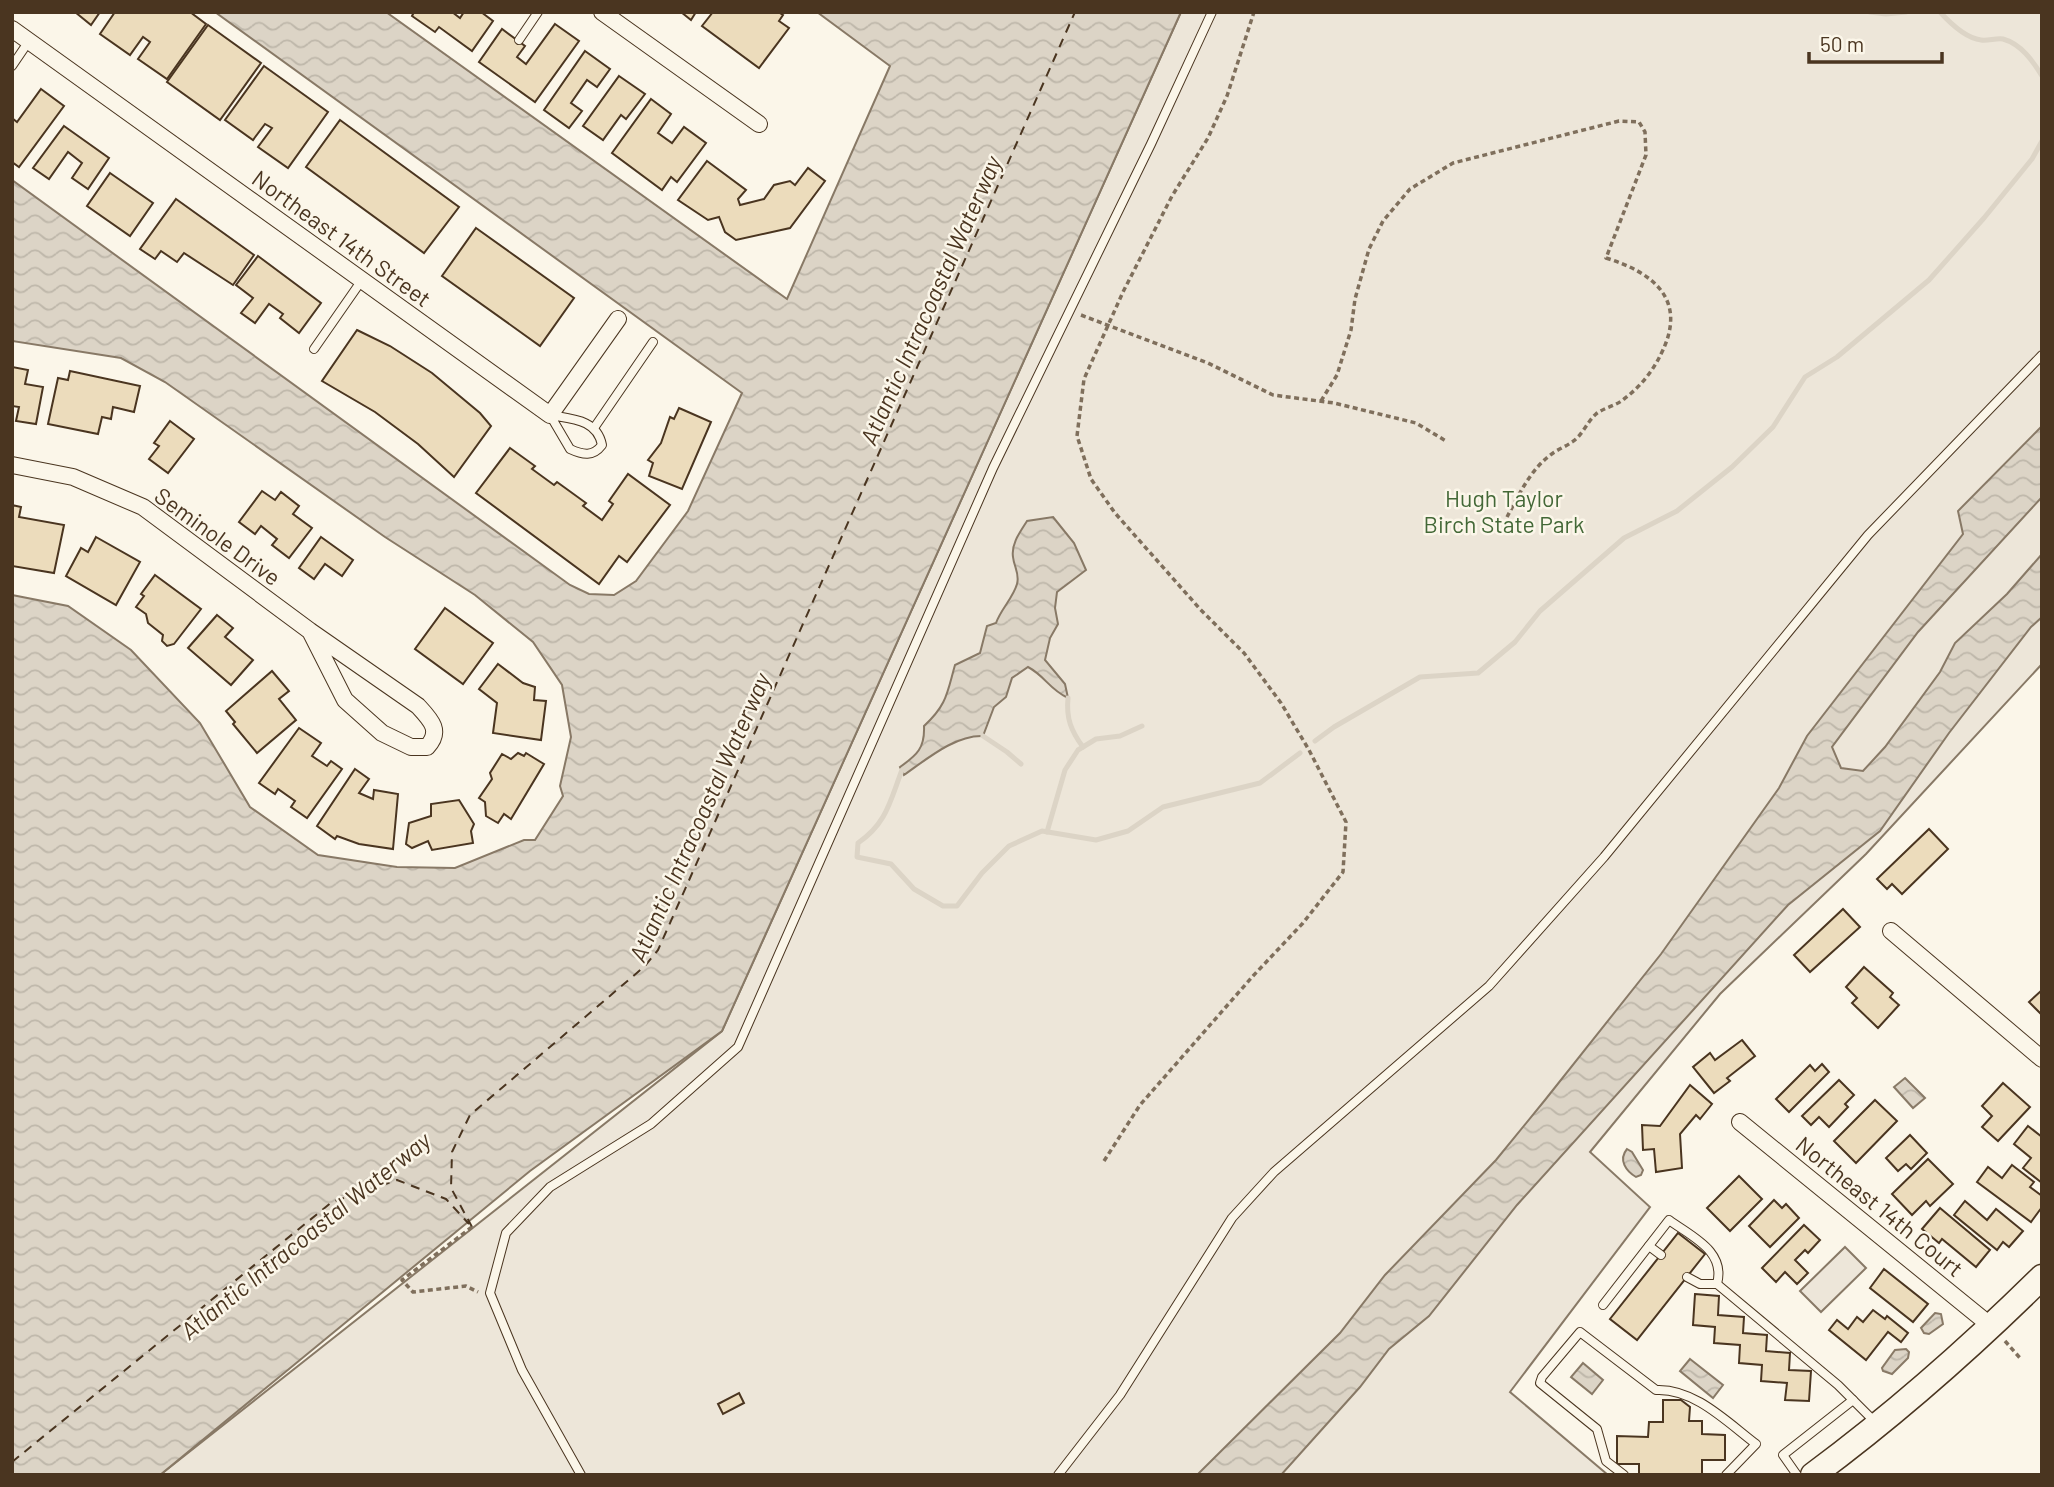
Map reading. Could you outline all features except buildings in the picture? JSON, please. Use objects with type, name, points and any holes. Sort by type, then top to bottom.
[{"type":"main road","points":[[1812,1475],[1947,1368],[2042,1277]]},
{"type":"street","points":[[601,12],[759,124]]},
{"type":"street","name":"Northeast 14th Street","points":[[12,29],[550,415]]},
{"type":"street","points":[[550,415],[618,319]]},
{"type":"street","name":"Seminole Drive","points":[[12,465],[73,477],[143,507],[310,631],[418,706],[432,721],[435,732],[433,741],[427,747],[411,747],[382,733],[345,700],[310,631]]},
{"type":"street","points":[[1891,931],[2042,1059]]},
{"type":"street","name":"Northeast 14th Court","points":[[1740,1122],[1991,1326]]},
{"type":"lane","points":[[519,40],[538,12]]},
{"type":"lane","points":[[581,1475],[522,1370],[490,1293],[506,1233],[550,1187],[651,1124],[738,1047],[993,468],[1212,12]]},
{"type":"lane","points":[[12,66],[29,41]]},
{"type":"lane","points":[[314,349],[362,280]]},
{"type":"lane","points":[[594,428],[653,342]]},
{"type":"lane","points":[[1058,1475],[1120,1395],[1232,1218],[1274,1172],[1489,986],[1620,837],[1868,535],[2042,355]]},
{"type":"lane","points":[[550,415],[588,423],[600,436],[602,445],[596,452],[589,454],[570,449],[550,415]]},
{"type":"lane","points":[[1603,1305],[1669,1220],[1714,1254],[1721,1271],[1717,1284]]},
{"type":"lane","points":[[1649,1246],[1661,1255]]},
{"type":"lane","points":[[1687,1277],[1700,1284],[1717,1284],[1838,1385],[1878,1425]]},
{"type":"lane","points":[[1624,1475],[1606,1461],[1597,1429],[1540,1383],[1542,1377],[1580,1332],[1656,1390],[1671,1389],[1711,1409],[1756,1444],[1726,1475]]},
{"type":"lane","points":[[1797,1475],[1783,1455],[1853,1400]]},
{"type":"path","points":[[1104,1161],[1140,1105],[1303,923],[1343,872],[1346,822],[1281,703],[1244,653],[1199,609],[1115,513],[1091,479],[1077,436],[1084,379],[1172,196],[1209,138],[1227,96],[1254,12]]},
{"type":"path","points":[[1321,401],[1337,375],[1351,330],[1355,299],[1369,249],[1383,221],[1410,189],[1452,163],[1619,121],[1639,122],[1645,132],[1646,155],[1606,258],[1644,274],[1662,290],[1673,315],[1668,340],[1653,370],[1623,400],[1599,412],[1575,441],[1550,455],[1529,476],[1507,517]]},
{"type":"path","points":[[1070,310],[1208,363],[1273,395],[1321,401],[1416,423],[1446,441]]},
{"type":"path","points":[[472,1227],[402,1280],[413,1292],[466,1286],[492,1298]]},
{"type":"green space","name":"Hugh Taylor Birch State Park","points":[[1181,12],[2042,12],[2042,664],[1866,854],[1720,994],[1590,1152],[1650,1207],[1510,1392],[1608,1475],[160,1475],[722,1031]]},
{"type":"green space","points":[[1845,1247],[1866,1268],[1821,1312],[1800,1291]]},
{"type":"water","name":"Atlantic Intracoastal Waterway","points":[[215,12],[386,12],[787,299],[890,66],[817,12],[1181,12],[722,1031],[530,1171],[160,1475],[12,1475],[12,595],[68,606],[131,650],[200,723],[250,807],[318,855],[397,867],[455,868],[524,840],[535,840],[563,796],[560,786],[571,737],[562,685],[533,642],[475,595],[385,537],[165,382],[121,358],[12,341],[12,180],[570,585],[589,594],[614,595],[636,581],[688,511],[742,393]]},
{"type":"water","points":[[2042,426],[2042,497],[1918,632],[1832,747],[1841,768],[1863,771],[1885,747],[1940,672],[1955,643],[2007,594],[2042,554],[2042,617],[2031,627],[1949,733],[1880,831],[1788,905],[1517,1205],[1429,1316],[1389,1349],[1360,1387],[1281,1475],[1197,1475],[1340,1333],[1385,1275],[1496,1160],[1545,1100],[1661,954],[1779,788],[1807,736],[1963,534],[1958,511]]},
{"type":"water","points":[[1053,517],[1074,543],[1086,570],[1057,592],[1055,608],[1058,624],[1050,638],[1045,660],[1065,684],[1068,698],[1028,667],[1012,678],[1006,697],[994,707],[983,736],[962,739],[932,755],[904,775],[900,767],[915,755],[921,745],[924,726],[942,705],[955,665],[980,653],[987,626],[996,623],[1015,589],[1018,577],[1013,552],[1019,534],[1027,521]]},
{"type":"water","points":[[1905,1078],[1925,1098],[1913,1108],[1894,1087]]},
{"type":"water","points":[[1627,1149],[1632,1152],[1643,1170],[1641,1175],[1636,1177],[1624,1165],[1623,1157]]},
{"type":"water","points":[[1935,1313],[1941,1314],[1943,1324],[1929,1334],[1924,1333],[1921,1328]]},
{"type":"water","points":[[1906,1349],[1909,1352],[1908,1358],[1892,1374],[1883,1371],[1882,1368],[1895,1350]]},
{"type":"water","points":[[1690,1359],[1723,1385],[1713,1398],[1680,1371]]},
{"type":"water","points":[[1583,1363],[1603,1380],[1592,1394],[1571,1377]]},
{"type":"waterway","points":[[1870,12],[1906,12]]},
{"type":"waterway","points":[[1940,12],[1969,36],[1981,40],[2009,41],[2021,49],[2042,76]]},
{"type":"waterway","points":[[1315,741],[1420,677],[1478,673],[1515,642],[1540,611],[1624,538],[1677,511],[1732,467],[1773,427],[1805,377],[1837,357],[1929,280],[2032,159],[2042,141]]},
{"type":"waterway","points":[[1068,698],[1070,724],[1083,747]]},
{"type":"waterway","points":[[1047,832],[1065,770],[1078,750],[1096,739],[1120,736],[1142,726]]},
{"type":"waterway","points":[[983,736],[1021,764]]},
{"type":"waterway","points":[[902,770],[882,819],[858,843],[857,857],[891,864],[914,889],[943,906],[957,906],[982,873],[1009,846],[1042,831],[1096,840],[1128,831],[1163,807],[1260,783],[1300,753]]},
{"type":"ferry route","points":[[472,1227],[451,1188],[452,1152],[470,1115],[645,966],[658,950],[1075,12]]},
{"type":"ferry route","points":[[12,1462],[332,1202],[397,1180],[446,1199],[469,1224]]}]
